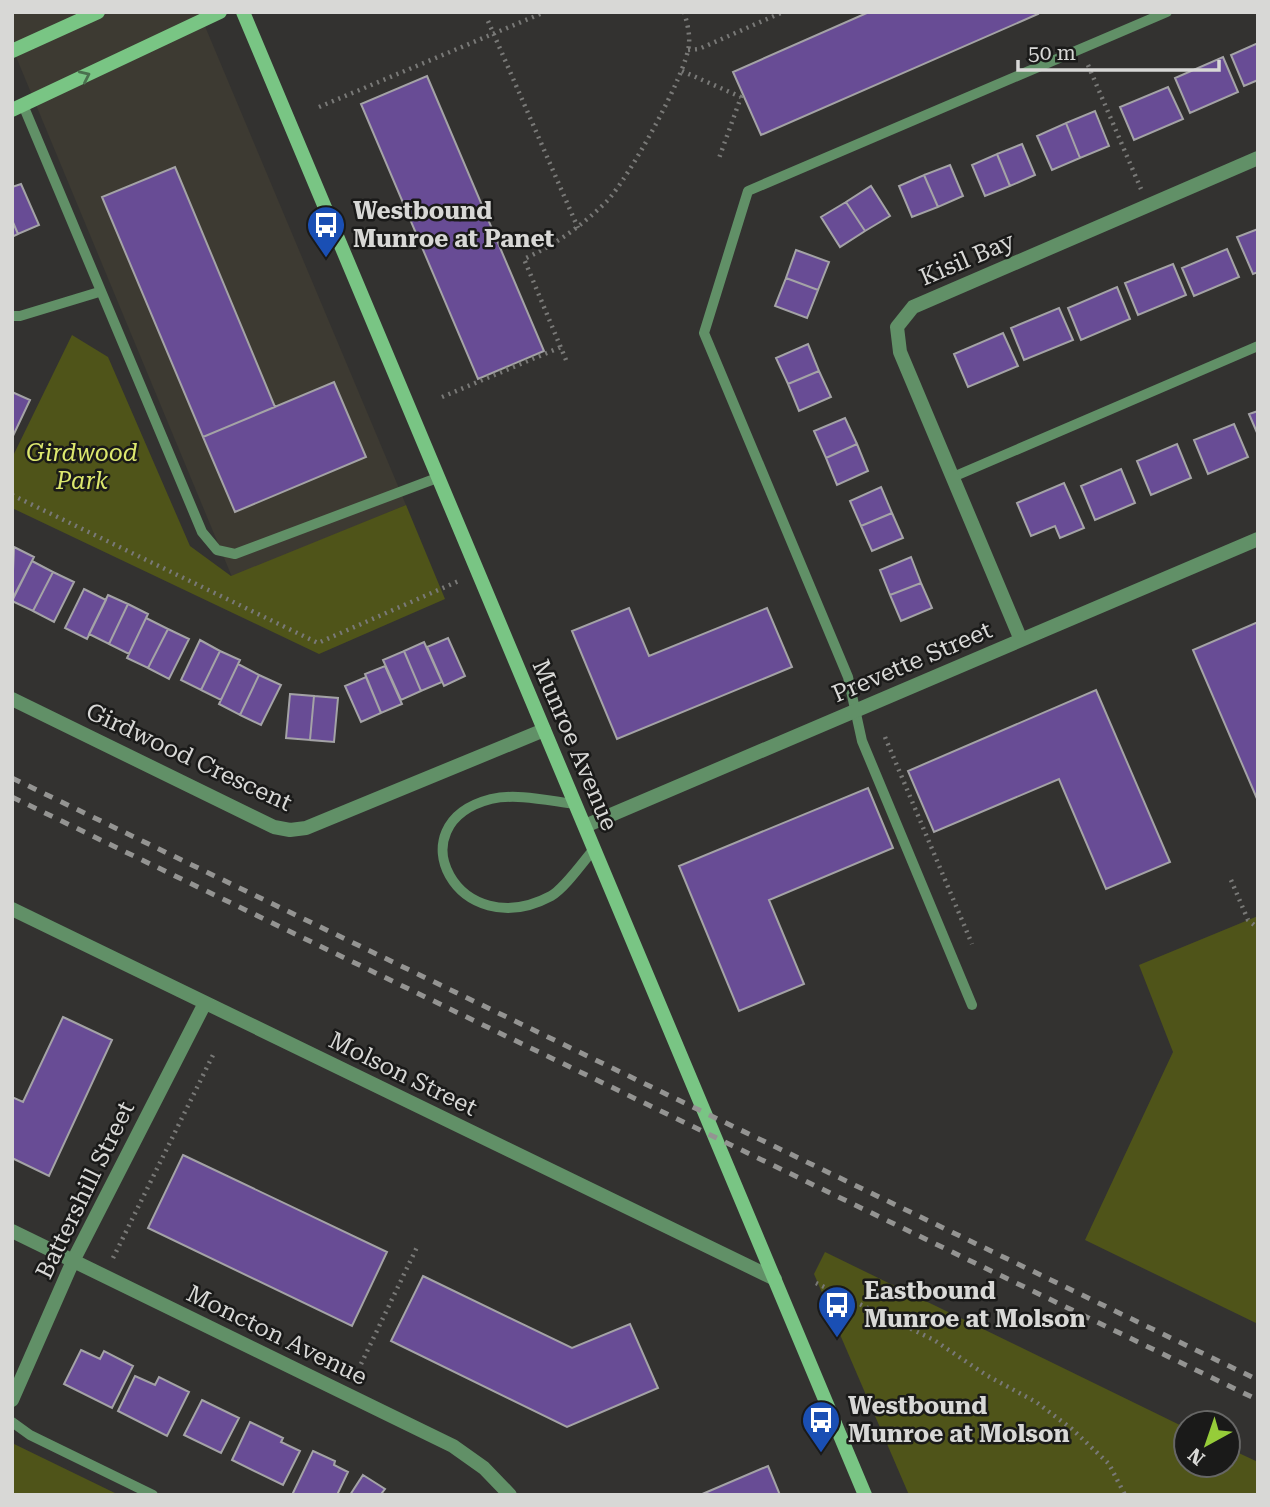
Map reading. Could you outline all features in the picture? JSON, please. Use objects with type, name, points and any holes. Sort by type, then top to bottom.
[{"type":"street","points":[[12,51],[98,12]]},
{"type":"street","points":[[18,107],[220,12]]},
{"type":"street","name":"Munroe Avenue","points":[[243,12],[865,1495]]},
{"type":"street","name":"Kisil Bay","points":[[1021,640],[900,352],[897,327],[912,307],[1258,158]]},
{"type":"street","name":"Prevette Street","points":[[585,826],[1258,539]]},
{"type":"street","name":"Girdwood Crescent","points":[[12,699],[274,827],[290,830],[306,828],[544,730]]},
{"type":"street","name":"Molson Street","points":[[12,909],[775,1279]]},
{"type":"street","name":"Battershill Street","points":[[12,1400],[73,1261],[205,1003]]},
{"type":"street","name":"Moncton Avenue","points":[[12,1231],[453,1447],[484,1468],[510,1495]]},
{"type":"lane","points":[[972,1004],[862,741],[848,677],[704,333],[748,191],[1167,12]]},
{"type":"lane","points":[[18,107],[202,532],[217,550],[235,554],[437,478]]},
{"type":"lane","points":[[12,316],[20,316],[99,292]]},
{"type":"lane","points":[[953,477],[1258,345]]},
{"type":"lane","points":[[576,804],[524,798],[493,799],[466,809],[446,831],[442,855],[450,881],[466,896],[483,904],[508,908],[532,904],[553,895],[594,849]]},
{"type":"lane","points":[[12,1422],[30,1435],[153,1495]]},
{"type":"path","points":[[319,107],[545,12]]},
{"type":"path","points":[[566,359],[524,259],[552,246],[578,228],[610,198],[638,155],[682,71],[689,44],[684,12]]},
{"type":"path","points":[[688,50],[699,49],[783,12]]},
{"type":"path","points":[[488,21],[578,228]]},
{"type":"path","points":[[1081,49],[1148,206]]},
{"type":"path","points":[[682,71],[741,97],[718,160]]},
{"type":"path","points":[[442,397],[561,347]]},
{"type":"path","points":[[12,495],[318,643],[477,572]]},
{"type":"path","points":[[885,737],[972,944]]},
{"type":"path","points":[[1231,880],[1248,920],[1258,928]]},
{"type":"path","points":[[105,1277],[215,1051]]},
{"type":"path","points":[[361,1364],[418,1245]]},
{"type":"path","points":[[816,1283],[934,1340],[986,1375],[1037,1402],[1072,1429],[1109,1464],[1125,1495]]},
{"type":"shaded area","points":[[12,12],[199,12],[406,505],[232,577],[12,47]]},
{"type":"green space","name":"Girdwood Park","points":[[72,335],[108,357],[190,546],[231,576],[406,505],[445,599],[319,654],[12,508],[12,458]]},
{"type":"green space","points":[[1258,916],[1258,1324],[1085,1240],[1173,1052],[1139,965]]},
{"type":"green space","points":[[825,1252],[1172,1421],[1172,1479],[1242,1479],[1242,1455],[1258,1462],[1258,1495],[909,1495],[814,1274]]},
{"type":"green space","points":[[12,1443],[119,1495],[12,1495]]},
{"type":"building","points":[[869,12],[1038,14],[761,135],[733,72]]},
{"type":"building","points":[[1258,43],[1258,80],[1244,86],[1231,55]]},
{"type":"building","points":[[1223,57],[1238,92],[1190,113],[1175,78]]},
{"type":"building","points":[[427,76],[544,351],[478,379],[361,104]]},
{"type":"building","points":[[1168,87],[1183,119],[1134,140],[1120,107]]},
{"type":"building","points":[[1095,111],[1109,146],[1080,158],[1066,123]]},
{"type":"building","points":[[1066,123],[1080,158],[1052,170],[1037,136]]},
{"type":"building","points":[[1022,144],[1035,175],[1010,186],[997,154]]},
{"type":"building","points":[[997,154],[1010,186],[985,196],[972,165]]},
{"type":"building","points":[[950,165],[963,196],[938,207],[924,175]]},
{"type":"building","points":[[175,167],[275,407],[203,437],[102,197]]},
{"type":"building","points":[[924,175],[938,207],[912,217],[899,186]]},
{"type":"building","points":[[21,184],[39,225],[18,234],[12,220],[12,187]]},
{"type":"building","points":[[871,186],[890,216],[865,231],[846,202]]},
{"type":"building","points":[[846,202],[865,231],[840,247],[821,217]]},
{"type":"building","points":[[12,220],[18,234],[12,237]]},
{"type":"building","points":[[1258,229],[1258,272],[1253,274],[1237,237]]},
{"type":"building","points":[[1227,249],[1239,277],[1194,296],[1182,268]]},
{"type":"building","points":[[796,250],[829,262],[818,290],[786,278]]},
{"type":"building","points":[[1173,264],[1186,295],[1138,315],[1125,283]]},
{"type":"building","points":[[786,278],[818,290],[807,318],[775,306]]},
{"type":"building","points":[[1117,287],[1130,319],[1081,340],[1068,308]]},
{"type":"building","points":[[1059,308],[1073,340],[1024,360],[1011,328]]},
{"type":"building","points":[[1003,333],[1018,366],[968,387],[954,354]]},
{"type":"building","points":[[808,344],[819,371],[788,384],[776,358]]},
{"type":"building","points":[[819,371],[831,397],[799,411],[788,384]]},
{"type":"building","points":[[334,382],[366,457],[235,512],[203,437]]},
{"type":"building","points":[[12,392],[30,400],[12,438]]},
{"type":"building","points":[[1258,411],[1258,435],[1249,414]]},
{"type":"building","points":[[845,418],[857,444],[826,458],[814,431]]},
{"type":"building","points":[[1234,424],[1248,457],[1208,474],[1194,440]]},
{"type":"building","points":[[857,444],[868,471],[837,485],[826,458]]},
{"type":"building","points":[[1177,444],[1191,478],[1151,495],[1137,461]]},
{"type":"building","points":[[1121,469],[1135,503],[1095,520],[1081,486]]},
{"type":"building","points":[[1064,483],[1084,528],[1060,538],[1055,526],[1031,536],[1017,503]]},
{"type":"building","points":[[881,487],[892,513],[861,526],[850,501]]},
{"type":"building","points":[[892,513],[903,538],[872,551],[861,526]]},
{"type":"building","points":[[14,547],[34,557],[14,596],[12,595]]},
{"type":"building","points":[[911,557],[921,583],[890,595],[880,570]]},
{"type":"building","points":[[32,561],[53,572],[33,611],[12,601]]},
{"type":"building","points":[[53,572],[74,582],[54,622],[33,611]]},
{"type":"building","points":[[921,583],[932,608],[901,621],[890,595]]},
{"type":"building","points":[[84,589],[106,600],[87,639],[65,628]]},
{"type":"building","points":[[108,595],[128,604],[109,644],[89,634]]},
{"type":"building","points":[[128,604],[148,614],[129,654],[109,644]]},
{"type":"building","points":[[629,608],[649,656],[767,608],[792,667],[617,739],[572,631]]},
{"type":"building","points":[[146,618],[168,629],[148,668],[127,658]]},
{"type":"building","points":[[1258,622],[1258,801],[1193,650]]},
{"type":"building","points":[[168,629],[189,639],[169,679],[148,668]]},
{"type":"building","points":[[448,638],[465,676],[444,686],[427,647]]},
{"type":"building","points":[[200,640],[220,651],[201,690],[181,680]]},
{"type":"building","points":[[424,642],[442,682],[421,691],[404,651]]},
{"type":"building","points":[[220,651],[240,660],[221,700],[201,690]]},
{"type":"building","points":[[404,651],[421,691],[401,700],[383,660]]},
{"type":"building","points":[[238,664],[259,675],[240,715],[219,704]]},
{"type":"building","points":[[385,666],[402,704],[381,713],[365,674]]},
{"type":"building","points":[[259,675],[281,685],[261,725],[240,715]]},
{"type":"building","points":[[366,677],[381,713],[361,722],[345,686]]},
{"type":"building","points":[[1096,690],[1170,862],[1106,889],[1059,779],[934,832],[908,771]]},
{"type":"building","points":[[290,694],[314,696],[310,740],[286,738]]},
{"type":"building","points":[[314,696],[338,698],[334,742],[310,740]]},
{"type":"building","points":[[868,788],[893,848],[769,900],[804,984],[739,1011],[679,866]]},
{"type":"building","points":[[63,1017],[112,1040],[49,1176],[12,1158],[12,1097],[23,1102]]},
{"type":"building","points":[[183,1155],[387,1252],[352,1326],[148,1228]]},
{"type":"building","points":[[423,1276],[572,1348],[630,1324],[658,1388],[567,1427],[391,1341]]},
{"type":"building","points":[[81,1350],[100,1359],[104,1351],[133,1366],[112,1408],[64,1384]]},
{"type":"building","points":[[135,1376],[155,1385],[159,1377],[189,1392],[167,1436],[118,1411]]},
{"type":"building","points":[[202,1400],[239,1418],[221,1453],[184,1435]]},
{"type":"building","points":[[250,1422],[283,1438],[281,1442],[300,1451],[283,1485],[232,1460]]},
{"type":"building","points":[[313,1451],[335,1461],[334,1465],[348,1472],[337,1495],[292,1495]]},
{"type":"building","points":[[768,1466],[780,1495],[700,1495]]},
{"type":"building","points":[[363,1475],[385,1489],[382,1493],[386,1495],[350,1495]]},
{"type":"railway","points":[[12,778],[1258,1380]]},
{"type":"railway","points":[[12,797],[1258,1400]]},
{"type":"place","name":"Westbound Munroe at Panet","points":[[326,259]]},
{"type":"place","name":"Eastbound Munroe at Molson","points":[[837,1339]]},
{"type":"place","name":"Westbound Munroe at Molson","points":[[821,1454]]}]
